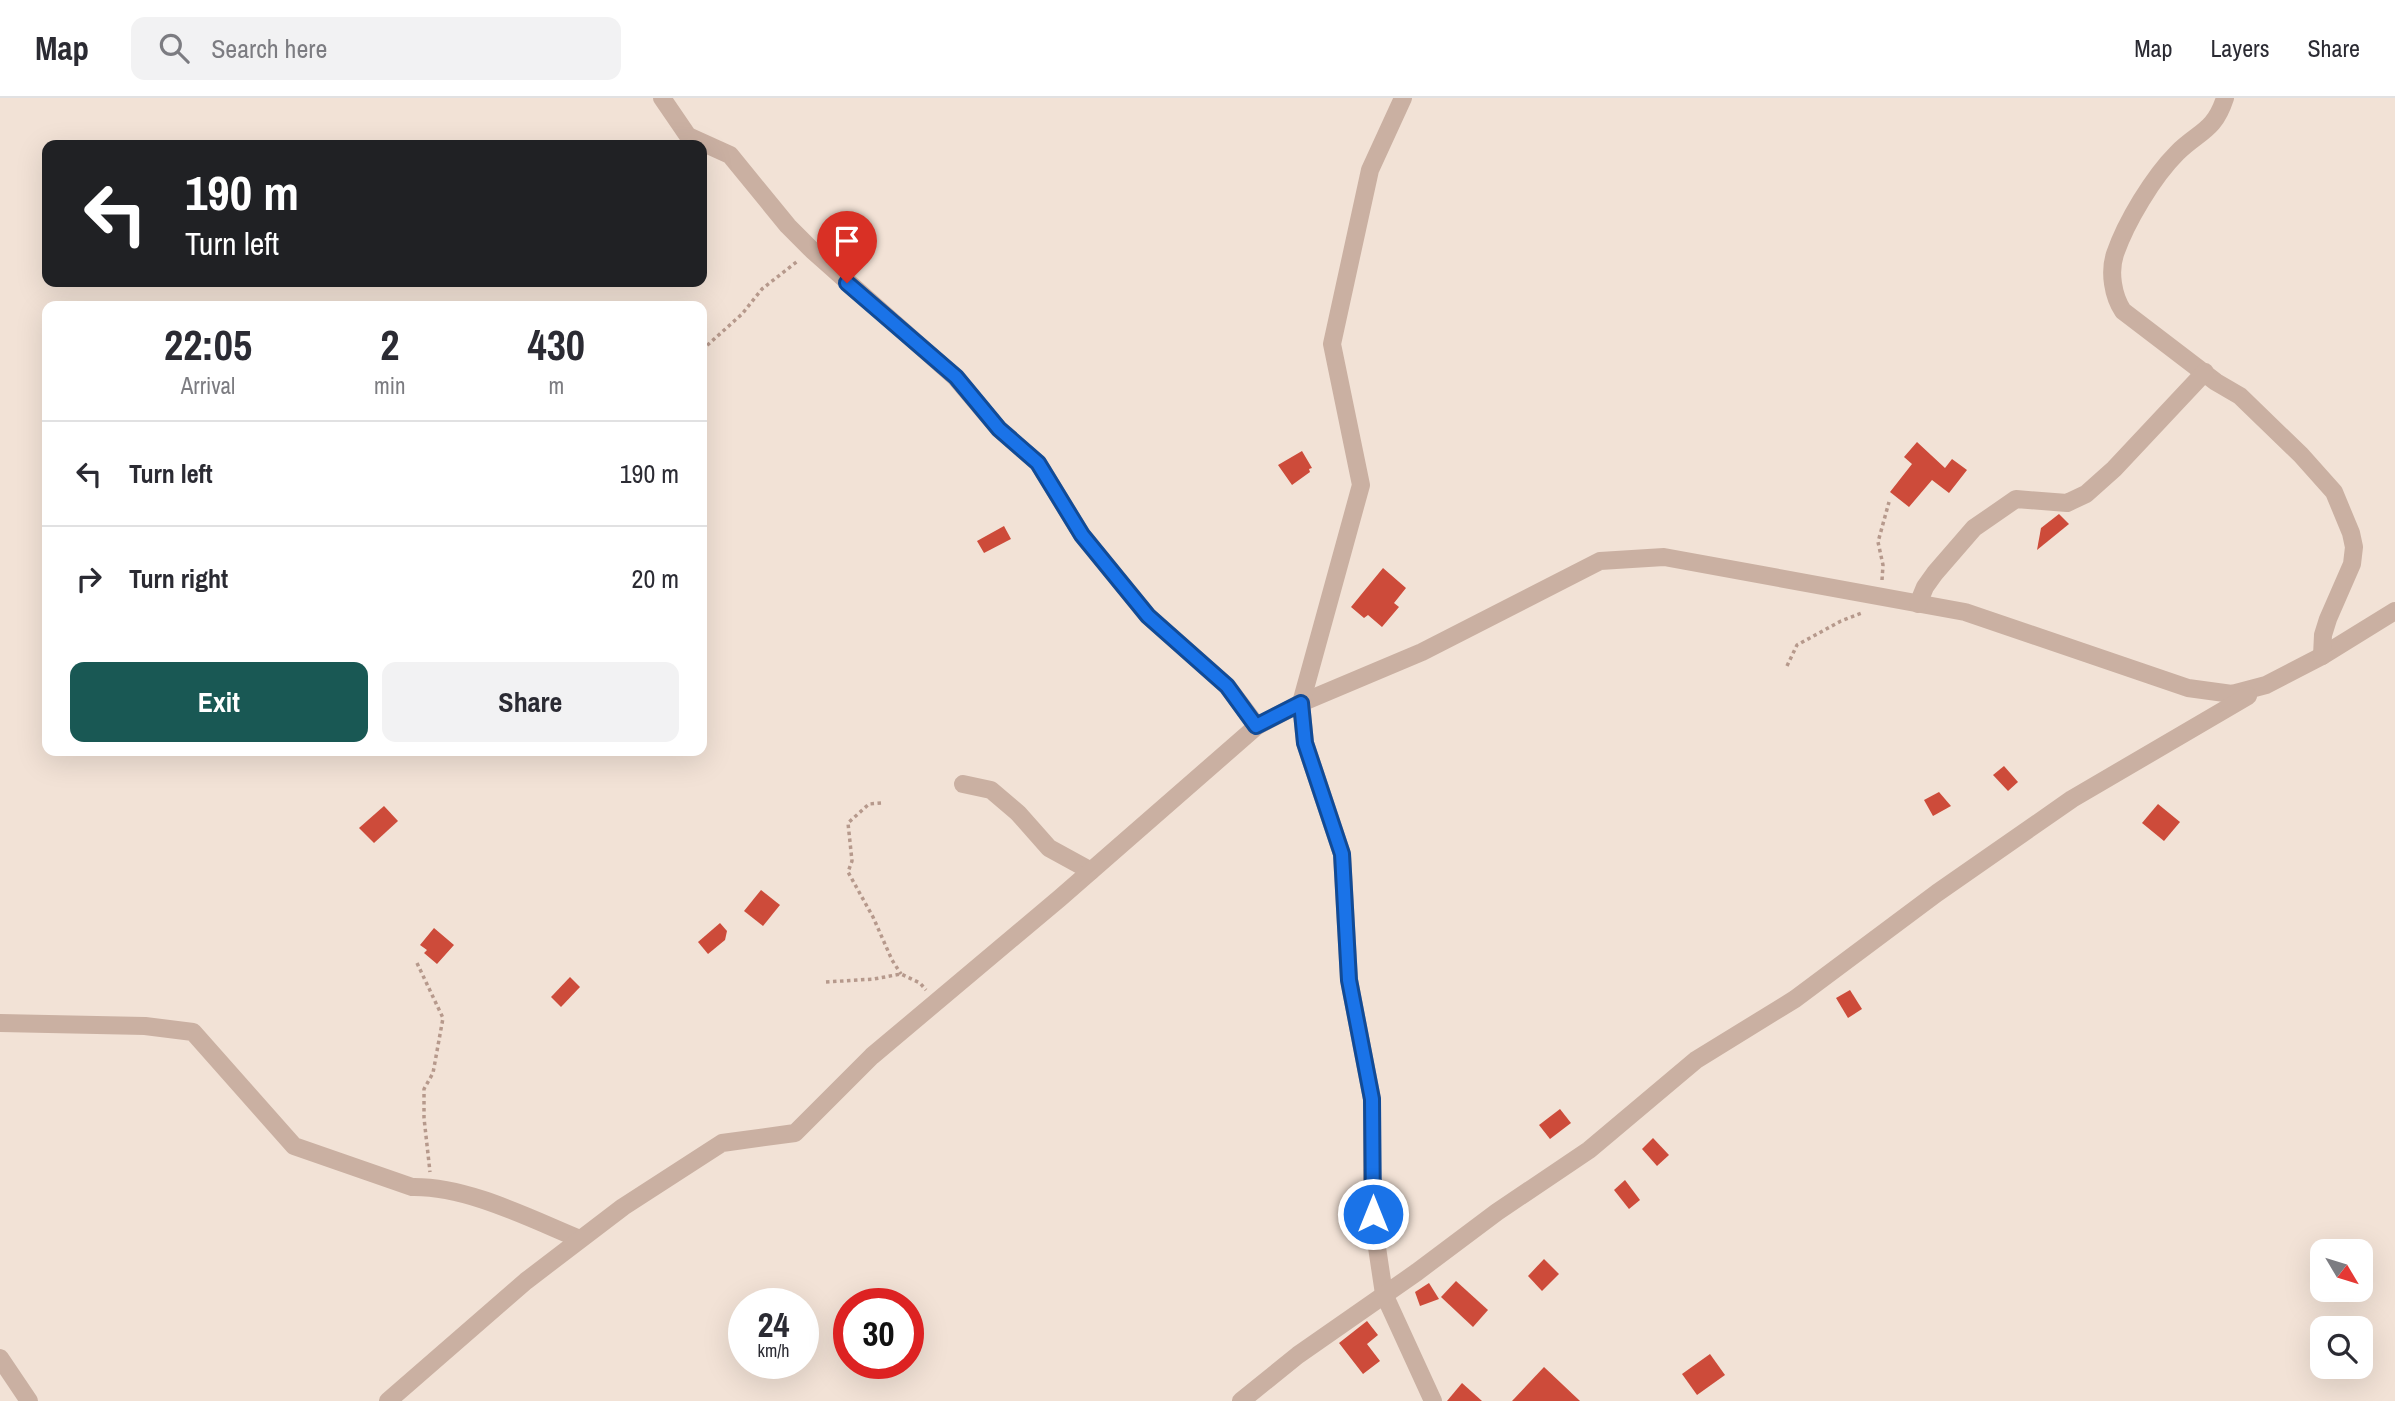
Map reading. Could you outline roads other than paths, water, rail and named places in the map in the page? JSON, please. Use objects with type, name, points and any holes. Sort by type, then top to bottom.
[{"type":"street","points":[[662,98],[688,136],[697,140]]},
{"type":"street","points":[[1403,98],[1370,170],[1332,344],[1361,485],[1301,703],[1305,743],[1342,854],[1349,980],[1372,1099],[1373,1214],[1384,1294],[1433,1401]]},
{"type":"street","points":[[2225,98],[2215,122],[2178,152],[2136,211],[2114,256],[2116,300],[2123,311],[2239,396],[2301,455],[2334,492],[2354,547],[2352,564],[2323,635],[2322,656]]},
{"type":"street","points":[[707,145],[730,155],[788,226],[956,377],[999,429],[1038,463],[1082,535],[1148,616],[1227,686],[1256,726]]},
{"type":"street","points":[[1918,604],[1935,573],[1974,528],[2016,499],[2067,503],[2087,494],[2205,372]]},
{"type":"street","points":[[388,1401],[526,1281],[622,1207],[722,1143],[795,1133],[872,1056],[1091,871],[1256,726],[1301,703],[1422,652],[1600,561],[1664,557],[1965,612],[2188,688],[2232,694],[2266,685]]},
{"type":"street","points":[[1241,1401],[1298,1355],[1497,1212],[1589,1150],[1696,1060],[1796,999],[1937,893],[2071,799],[2266,685],[2322,656],[2395,611]]},
{"type":"street","points":[[962,783],[991,790],[1018,813],[1049,848],[1091,871]]},
{"type":"street","points":[[0,1023],[145,1026],[193,1032],[294,1146],[412,1187],[432,1187],[494,1204],[580,1239]]},
{"type":"street","points":[[0,1358],[29,1401]]}]
